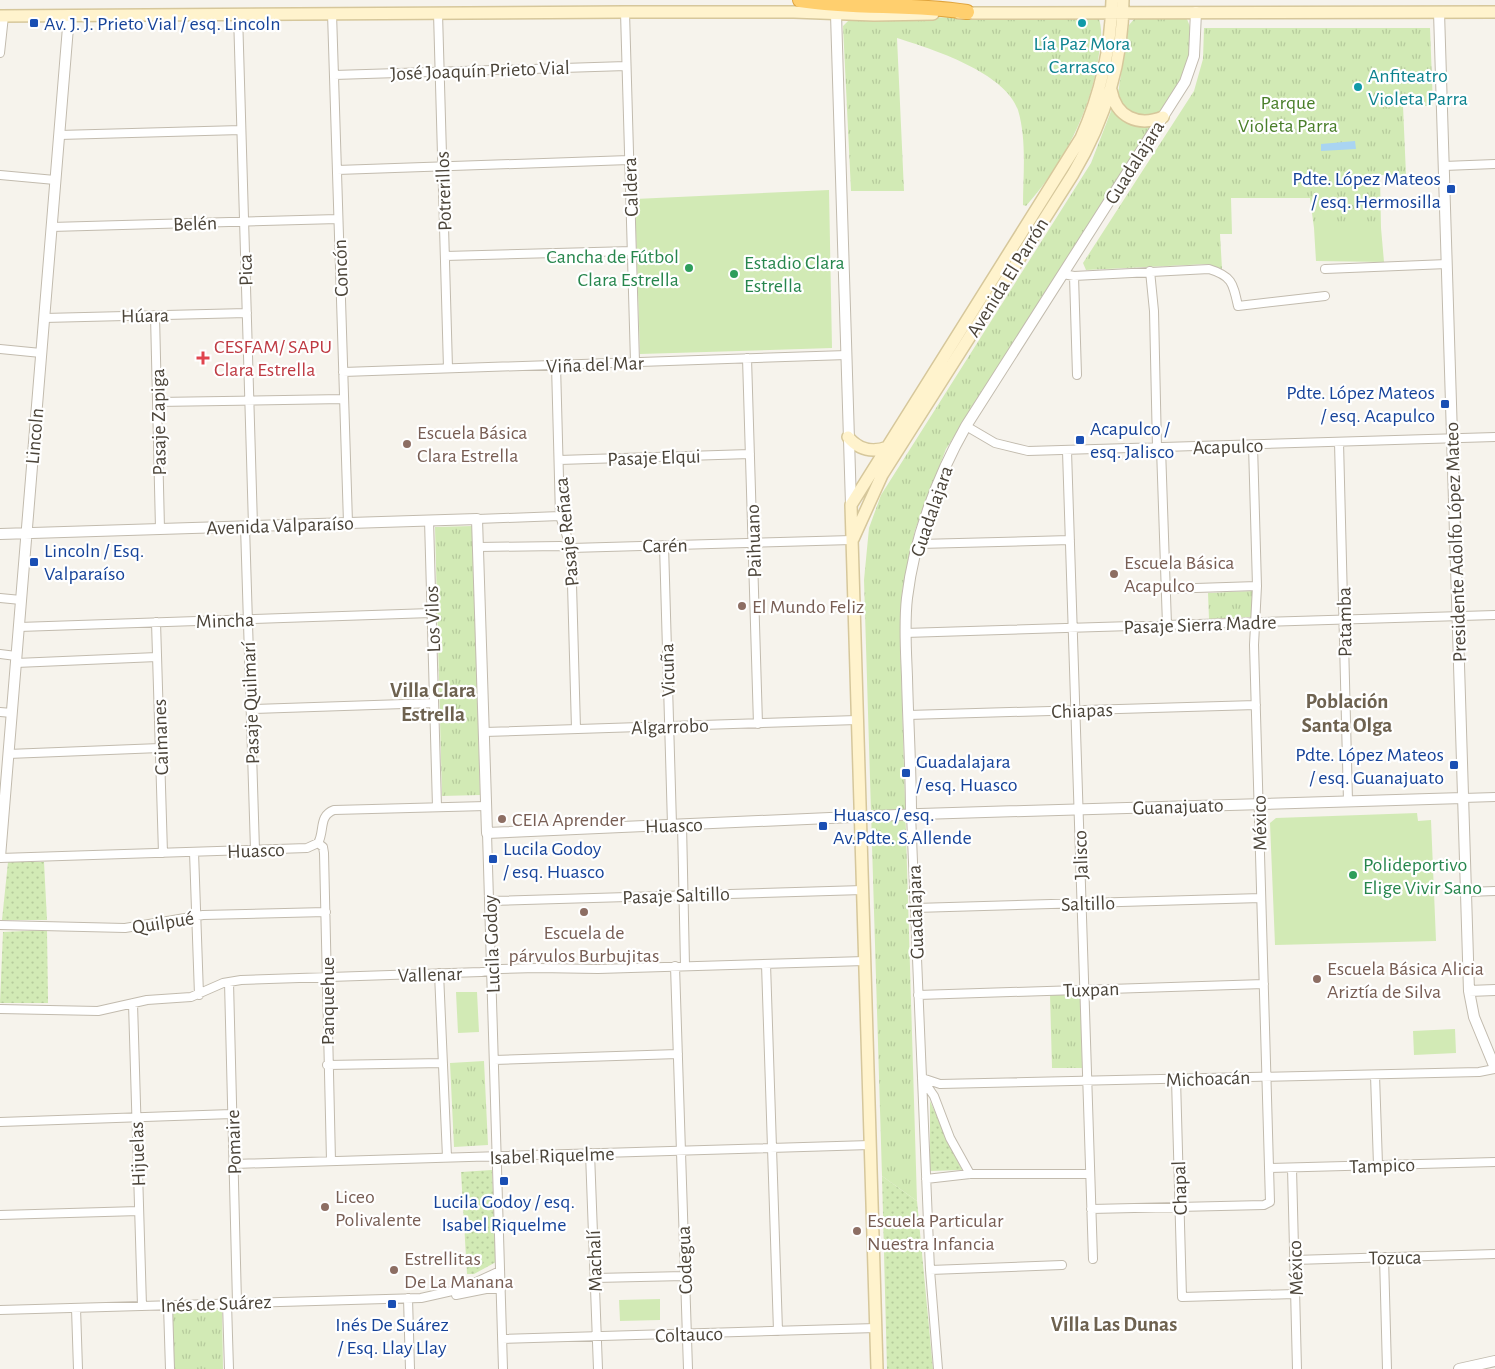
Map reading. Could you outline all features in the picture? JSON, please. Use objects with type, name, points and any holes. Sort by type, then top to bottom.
[{"type":"highway","points":[[800,0],[844,5],[920,6],[967,12]]},
{"type":"main road","points":[[2,16],[438,12],[794,12],[836,14],[967,12],[1118,5],[1196,12],[1495,12]]},
{"type":"main road","name":"Avenida El Parrón","points":[[852,540],[882,475],[1080,162],[1100,122],[1112,90],[1118,62],[1118,5]]},
{"type":"main road","name":"Avenida El Parrón","points":[[851,505],[1081,138],[1102,80],[1118,5]]},
{"type":"main road","points":[[1112,90],[1116,104],[1127,117],[1145,121],[1163,117]]},
{"type":"main road","points":[[848,437],[856,445],[865,449],[877,450],[888,447]]},
{"type":"main road","points":[[851,505],[877,1369]]},
{"type":"street","name":"Potrerillos","points":[[438,12],[448,368]]},
{"type":"street","name":"Caldera","points":[[625,12],[635,362]]},
{"type":"street","name":"Guadalajara","points":[[938,1369],[930,1270],[911,814],[905,634],[909,583],[919,544],[947,462],[966,426],[1185,82],[1192,64],[1196,12]]},
{"type":"street","name":"Presidente Adolfo López Mateo","points":[[1439,12],[1469,991],[1474,1017],[1495,1068]]},
{"type":"street","name":"Concón","points":[[332,13],[348,523]]},
{"type":"street","name":"Pica","points":[[238,14],[250,401],[249,526]]},
{"type":"street","points":[[836,14],[851,505]]},
{"type":"street","name":"Lincoln","points":[[0,858],[4,768],[8,754],[12,713],[69,15]]},
{"type":"street","points":[[0,53],[2,16]]},
{"type":"street","name":"José Joaquín Prieto Vial","points":[[334,75],[626,66]]},
{"type":"street","points":[[59,135],[241,130]]},
{"type":"street","points":[[337,170],[629,160]]},
{"type":"street","points":[[1444,166],[1495,164]]},
{"type":"street","points":[[0,175],[55,180]]},
{"type":"street","name":"Belén","points":[[51,227],[338,219]]},
{"type":"street","points":[[445,256],[632,251]]},
{"type":"street","points":[[1325,269],[1447,264]]},
{"type":"street","points":[[1063,274],[1074,276],[1209,269],[1224,274],[1231,280],[1238,306],[1325,296]]},
{"type":"street","points":[[1150,271],[1154,311],[1166,625]]},
{"type":"street","points":[[1074,276],[1077,375]]},
{"type":"street","name":"Húara","points":[[44,318],[247,313]]},
{"type":"street","name":"Pasaje Zapiga","points":[[155,315],[160,529]]},
{"type":"street","points":[[0,349],[41,353]]},
{"type":"street","name":"Viña del Mar","points":[[343,372],[846,355]]},
{"type":"street","name":"Paihuano","points":[[747,358],[758,724]]},
{"type":"street","name":"Pasaje Reñaca","points":[[556,365],[560,516],[572,548],[576,729]]},
{"type":"street","points":[[157,402],[344,399]]},
{"type":"street","name":"Acapulco","points":[[966,426],[995,443],[1010,449],[1028,452],[1495,437]]},
{"type":"street","name":"Patamba","points":[[1339,442],[1348,801]]},
{"type":"street","name":"México","points":[[1180,1207],[1264,1206],[1270,1202],[1254,645],[1257,586],[1252,445]]},
{"type":"street","name":"Jalisco","points":[[1067,451],[1093,1259]]},
{"type":"street","name":"Pasaje Elqui","points":[[559,460],[750,454]]},
{"type":"street","name":"Avenida Valparaíso","points":[[0,534],[560,516]]},
{"type":"street","name":"Lucila Godoy","points":[[477,519],[503,1369]]},
{"type":"street","name":"Los Vilos","points":[[428,520],[438,807]]},
{"type":"street","name":"Pasaje Quilmarí","points":[[249,526],[248,619],[255,850]]},
{"type":"street","name":"Carén","points":[[478,547],[560,546],[572,548],[852,540]]},
{"type":"street","points":[[919,544],[1070,540]]},
{"type":"street","name":"Vicuña","points":[[664,545],[669,726],[684,895],[685,966]]},
{"type":"street","points":[[1165,589],[1257,586]]},
{"type":"street","points":[[0,598],[21,600]]},
{"type":"street","name":"Mincha","points":[[19,626],[431,613]]},
{"type":"street","name":"Pasaje Sierra Madre","points":[[905,634],[1495,615]]},
{"type":"street","name":"Caimanes","points":[[156,622],[163,853]]},
{"type":"street","points":[[0,654],[16,659],[157,657]]},
{"type":"street","points":[[251,709],[434,703]]},
{"type":"street","name":"Chiapas","points":[[908,715],[1256,705]]},
{"type":"street","points":[[0,712],[12,713]]},
{"type":"street","name":"Algarrobo","points":[[484,732],[857,720]]},
{"type":"street","points":[[8,754],[160,748]]},
{"type":"street","name":"Guanajuato","points":[[860,816],[1495,797]]},
{"type":"street","points":[[318,843],[324,816],[334,810],[486,806]]},
{"type":"street","name":"Huasco","points":[[487,833],[860,816]]},
{"type":"street","name":"Huasco","points":[[0,858],[307,848],[318,843]]},
{"type":"street","name":"Panquehue","points":[[318,843],[323,847],[324,853],[328,977],[326,985],[327,1065],[331,1161]]},
{"type":"street","points":[[194,852],[199,995]]},
{"type":"street","name":"Pasaje Saltillo","points":[[489,901],[863,890]]},
{"type":"street","points":[[1466,892],[1495,891]]},
{"type":"street","name":"Saltillo","points":[[915,908],[1261,898]]},
{"type":"street","name":"Quilpué","points":[[0,925],[125,928],[196,917],[326,912]]},
{"type":"street","name":"Vallenar","points":[[0,1009],[88,1012],[133,1003],[199,995],[229,982],[491,971],[865,961]]},
{"type":"street","points":[[766,964],[778,1331]]},
{"type":"street","name":"Codegua","points":[[675,966],[688,1369]]},
{"type":"street","points":[[438,973],[447,1158]]},
{"type":"street","name":"Pomaire","points":[[229,982],[237,1303]]},
{"type":"street","name":"Tuxpan","points":[[918,994],[1264,984]]},
{"type":"street","points":[[1469,991],[1495,990]]},
{"type":"street","name":"Hijuelas","points":[[133,1003],[142,1306]]},
{"type":"street","points":[[494,1060],[678,1054]]},
{"type":"street","points":[[327,1065],[443,1063]]},
{"type":"street","name":"Michoacán","points":[[922,1078],[940,1084],[1087,1082],[1478,1072],[1495,1068]]},
{"type":"street","points":[[1375,1075],[1378,1165]]},
{"type":"street","name":"Guadalajara","points":[[922,1078],[934,1096],[950,1138],[970,1174]]},
{"type":"street","name":"Chapal","points":[[1176,1079],[1182,1297],[1295,1294]]},
{"type":"street","points":[[0,1122],[232,1114]]},
{"type":"street","name":"Isabel Riquelme","points":[[234,1164],[870,1145]]},
{"type":"street","name":"Machalí","points":[[590,1153],[598,1369]]},
{"type":"street","name":"Tampico","points":[[1269,1168],[1495,1162]]},
{"type":"street","name":"México","points":[[1292,1168],[1298,1369]]},
{"type":"street","points":[[926,1179],[970,1174],[1090,1174]]},
{"type":"street","points":[[1091,1209],[1180,1207]]},
{"type":"street","points":[[0,1215],[139,1211]]},
{"type":"street","name":"Tozuca","points":[[1294,1260],[1495,1254]]},
{"type":"street","points":[[1384,1257],[1387,1369]]},
{"type":"street","points":[[930,1270],[1062,1265]]},
{"type":"street","name":"Inés de Suárez","points":[[432,1297],[461,1289],[500,1271]]},
{"type":"street","points":[[595,1278],[685,1276]]},
{"type":"street","name":"Inés de Suárez","points":[[0,1310],[448,1297],[486,1289],[501,1289]]},
{"type":"street","points":[[408,1298],[410,1369]]},
{"type":"street","points":[[227,1303],[229,1369]]},
{"type":"street","points":[[168,1305],[170,1369]]},
{"type":"street","points":[[76,1308],[78,1369]]},
{"type":"street","name":"Coltauco","points":[[502,1339],[876,1328]]},
{"type":"street","points":[[1459,1369],[1495,1361]]},
{"type":"green space","points":[[1098,16],[1101,30],[1090,96],[1074,135],[1052,172],[1026,206],[1023,205],[1023,133],[1018,110],[1011,96],[999,84],[966,64],[897,38],[904,191],[851,191],[843,26],[850,19]]},
{"type":"green space","points":[[1135,18],[1186,18],[1191,32],[1191,40],[1189,57],[1182,80],[946,449],[915,530],[902,591],[900,633],[917,1201],[882,1176],[864,580],[869,528],[881,495],[1091,163],[1118,93],[1129,25]]},
{"type":"green space","name":"Parque Violeta Parra","points":[[1204,28],[1430,28],[1433,106],[1403,106],[1406,175],[1380,175],[1381,228],[1314,228],[1310,198],[1231,198],[1232,234],[1220,234],[1222,269],[1207,264],[1086,270],[1083,263],[1194,91],[1203,59]]},
{"type":"green space","name":"Estadio Clara Estrella","points":[[829,190],[832,348],[640,354],[635,199]]},
{"type":"green space","points":[[1314,228],[1381,228],[1384,262],[1316,261]]},
{"type":"green space","points":[[473,526],[480,795],[442,796],[435,527]]},
{"type":"green space","points":[[1253,591],[1251,617],[1209,619],[1208,593]]},
{"type":"green space","name":"Polideportivo Elige Vivir Sano","points":[[1417,813],[1418,821],[1431,820],[1436,941],[1275,945],[1270,823],[1276,818]]},
{"type":"green space","points":[[8,862],[44,862],[47,920],[2,920]]},
{"type":"green space","points":[[47,930],[48,1003],[0,1003],[3,932]]},
{"type":"green space","points":[[456,992],[477,992],[479,1032],[458,1033]]},
{"type":"green space","points":[[1081,993],[1082,1068],[1052,1068],[1050,994]]},
{"type":"green space","points":[[1455,1029],[1456,1053],[1414,1055],[1413,1031]]},
{"type":"green space","points":[[484,1061],[488,1145],[454,1147],[450,1063]]},
{"type":"green space","points":[[930,1101],[962,1170],[930,1171]]},
{"type":"green space","points":[[492,1170],[496,1262],[474,1274],[467,1274],[461,1172]]},
{"type":"green space","points":[[882,1176],[917,1201],[933,1369],[887,1369]]},
{"type":"green space","points":[[660,1299],[660,1320],[620,1321],[619,1300]]},
{"type":"green space","points":[[222,1307],[223,1369],[173,1369],[173,1308]]},
{"type":"water","points":[[1355,141],[1356,149],[1321,151],[1321,144]]},
{"type":"place","name":"Av. J. J. Prieto Vial / esq. Lincoln","points":[[34,23]]},
{"type":"place","name":"Lía Paz Mora Carrasco","points":[[1082,23]]},
{"type":"place","name":"Anfiteatro Violeta Parra","points":[[1358,87]]},
{"type":"place","name":"Pdte. López Mateos / esq. Hermosilla","points":[[1451,189]]},
{"type":"place","name":"Cancha de Fútbol Clara Estrella","points":[[689,268]]},
{"type":"place","name":"Estadio Clara Estrella","points":[[734,274]]},
{"type":"place","name":"CESFAM/ SAPU Clara Estrella","points":[[203,358]]},
{"type":"place","name":"Pdte. López Mateos / esq. Acapulco","points":[[1445,404]]},
{"type":"place","name":"Acapulco / esq. Jalisco","points":[[1080,440]]},
{"type":"place","name":"Escuela Básica Clara Estrella","points":[[407,444]]},
{"type":"place","name":"Lincoln / Esq. Valparaíso","points":[[34,562]]},
{"type":"place","name":"Escuela Básica Acapulco","points":[[1114,574]]},
{"type":"place","name":"El Mundo Feliz","points":[[742,606]]},
{"type":"place","name":"Pdte. López Mateos / esq. Guanajuato","points":[[1454,765]]},
{"type":"place","name":"Guadalajara / esq. Huasco","points":[[906,773]]},
{"type":"place","name":"CEIA Aprender","points":[[502,819]]},
{"type":"place","name":"Huasco / esq. Av.Pdte. S.Allende","points":[[823,826]]},
{"type":"place","name":"Lucila Godoy / esq. Huasco","points":[[493,859]]},
{"type":"place","name":"Polideportivo Elige Vivir Sano","points":[[1353,875]]},
{"type":"place","name":"Escuela de párvulos Burbujitas","points":[[584,912]]},
{"type":"place","name":"Escuela Básica Alicia Ariztía de Silva","points":[[1317,979]]},
{"type":"place","name":"Lucila Godoy / esq. Isabel Riquelme","points":[[504,1181]]},
{"type":"place","name":"Liceo Polivalente","points":[[325,1207]]},
{"type":"place","name":"Escuela Particular Nuestra Infancia","points":[[857,1231]]},
{"type":"place","name":"Estrellitas De La Manana","points":[[394,1270]]},
{"type":"place","name":"Inés De Suárez / Esq. Llay Llay","points":[[392,1304]]},
{"type":"district","name":"Villa Clara Estrella","points":[[433,702]]},
{"type":"district","name":"Población Santa Olga","points":[[1347,713]]},
{"type":"district","name":"Villa Las Dunas","points":[[1114,1324]]}]
